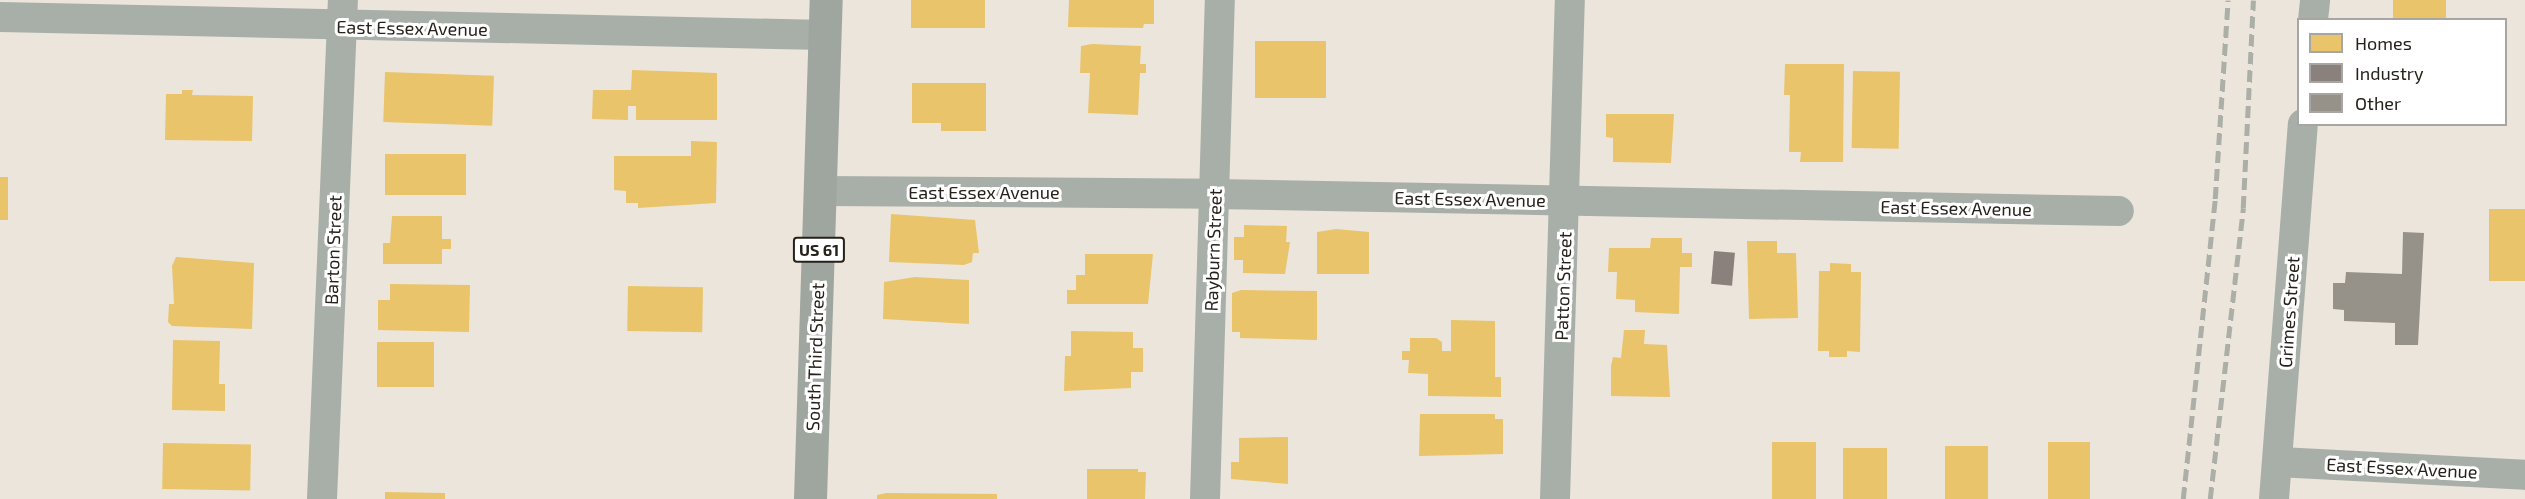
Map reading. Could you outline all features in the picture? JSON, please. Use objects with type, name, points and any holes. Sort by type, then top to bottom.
[{"type":"main road","name":"South Third Street","points":[[810,499],[822,191],[826,0]]},
{"type":"street","name":"Rayburn Street","points":[[1204,499],[1220,0]]},
{"type":"street","name":"Patton Street","points":[[1555,499],[1566,201],[1570,0]]},
{"type":"street","points":[[2313,18],[2315,0]]},
{"type":"street","name":"East Essex Avenue","points":[[0,17],[343,14],[825,34]]},
{"type":"street","name":"Barton Street","points":[[322,499],[343,14]]},
{"type":"street","name":"Grimes Street","points":[[2274,499],[2279,462],[2303,126]]},
{"type":"street","name":"East Essex Avenue","points":[[822,191],[1215,194],[2118,211]]},
{"type":"street","name":"East Essex Avenue","points":[[2279,462],[2525,475]]},
{"type":"building: Homes","points":[[911,0],[985,0],[985,28],[911,28]]},
{"type":"building: Homes","points":[[1069,0],[1154,0],[1154,24],[1144,24],[1143,28],[1068,27]]},
{"type":"building: Homes","points":[[2393,0],[2446,0],[2446,18],[2393,18]]},
{"type":"building: Homes","points":[[1255,41],[1326,41],[1326,98],[1255,98]]},
{"type":"building: Homes","points":[[1092,44],[1141,46],[1140,64],[1146,64],[1146,73],[1140,73],[1138,115],[1088,113],[1090,73],[1080,73],[1081,46]]},
{"type":"building: Homes","points":[[1785,64],[1844,64],[1843,162],[1800,162],[1801,152],[1789,152],[1790,95],[1784,95]]},
{"type":"building: Homes","points":[[632,70],[717,73],[717,120],[636,120],[636,106],[628,106],[628,120],[592,119],[593,90],[631,90]]},
{"type":"building: Homes","points":[[1853,71],[1900,72],[1899,149],[1852,148]]},
{"type":"building: Homes","points":[[385,72],[494,76],[492,126],[383,122]]},
{"type":"building: Homes","points":[[912,83],[986,83],[986,131],[941,131],[941,123],[912,123]]},
{"type":"building: Homes","points":[[182,90],[193,90],[192,95],[253,96],[252,141],[165,140],[166,94],[182,94]]},
{"type":"building: Homes","points":[[1606,114],[1674,114],[1671,163],[1613,162],[1613,138],[1606,137]]},
{"type":"building: Homes","points":[[691,141],[717,142],[716,203],[638,208],[638,203],[626,203],[626,191],[614,190],[614,156],[691,156]]},
{"type":"building: Homes","points":[[385,154],[466,154],[466,195],[385,195]]},
{"type":"building: Homes","points":[[0,177],[8,177],[8,220],[0,220]]},
{"type":"building: Homes","points":[[2489,209],[2525,209],[2525,281],[2489,281]]},
{"type":"building: Homes","points":[[891,214],[975,220],[979,253],[973,253],[972,262],[964,265],[889,262]]},
{"type":"building: Homes","points":[[392,216],[442,216],[442,239],[451,239],[451,249],[442,249],[442,264],[383,264],[383,243],[390,243]]},
{"type":"building: Homes","points":[[1244,225],[1287,226],[1286,242],[1290,242],[1285,274],[1243,273],[1243,260],[1234,260],[1234,237],[1244,237]]},
{"type":"building: Homes","points":[[1336,229],[1369,232],[1369,274],[1317,274],[1317,232]]},
{"type":"building: Homes","points":[[1651,238],[1682,238],[1682,253],[1692,253],[1692,267],[1680,267],[1679,314],[1635,312],[1635,300],[1616,299],[1617,272],[1608,272],[1609,248],[1650,248]]},
{"type":"building: Homes","points":[[1747,241],[1777,241],[1777,253],[1796,253],[1798,318],[1749,319]]},
{"type":"building: Homes","points":[[1085,254],[1153,254],[1148,304],[1067,304],[1067,290],[1076,290],[1076,275],[1085,275]]},
{"type":"building: Homes","points":[[176,257],[254,263],[252,329],[172,326],[168,322],[169,304],[174,304],[172,266]]},
{"type":"building: Homes","points":[[1830,263],[1851,264],[1851,272],[1861,272],[1860,352],[1847,351],[1847,357],[1829,357],[1829,351],[1818,351],[1819,271],[1830,271]]},
{"type":"building: Homes","points":[[915,277],[969,280],[969,324],[883,319],[884,282]]},
{"type":"building: Homes","points":[[390,284],[470,285],[469,332],[378,330],[378,300],[390,300]]},
{"type":"building: Homes","points":[[628,286],[703,287],[702,332],[627,331]]},
{"type":"building: Homes","points":[[1241,290],[1317,291],[1317,340],[1240,338],[1240,332],[1232,332],[1232,293]]},
{"type":"building: Homes","points":[[1451,320],[1495,321],[1495,377],[1501,377],[1501,397],[1428,396],[1428,374],[1408,373],[1409,360],[1402,360],[1402,351],[1410,351],[1410,338],[1436,338],[1442,342],[1442,351],[1451,351]]},
{"type":"building: Homes","points":[[1624,330],[1645,330],[1644,344],[1667,345],[1670,397],[1611,396],[1611,366],[1613,357],[1621,358]]},
{"type":"building: Homes","points":[[1071,331],[1133,332],[1133,348],[1143,348],[1143,372],[1131,372],[1131,388],[1064,391],[1065,356],[1071,356]]},
{"type":"building: Homes","points":[[173,340],[220,341],[219,384],[225,384],[225,411],[172,410]]},
{"type":"building: Homes","points":[[377,342],[434,342],[434,387],[377,387]]},
{"type":"building: Homes","points":[[1420,414],[1495,414],[1495,419],[1503,419],[1503,454],[1419,456]]},
{"type":"building: Homes","points":[[1288,437],[1288,484],[1231,479],[1231,462],[1239,462],[1239,438]]},
{"type":"building: Homes","points":[[1772,442],[1816,442],[1816,499],[1772,499]]},
{"type":"building: Homes","points":[[2048,442],[2090,442],[2090,499],[2048,499]]},
{"type":"building: Homes","points":[[163,443],[251,445],[250,491],[162,489]]},
{"type":"building: Homes","points":[[1945,446],[1988,446],[1988,499],[1945,499]]},
{"type":"building: Homes","points":[[1843,448],[1887,448],[1887,499],[1843,499]]},
{"type":"building: Homes","points":[[1087,469],[1138,469],[1138,472],[1146,472],[1145,499],[1087,499]]},
{"type":"building: Homes","points":[[385,492],[445,493],[445,499],[385,499]]},
{"type":"building: Homes","points":[[887,493],[997,494],[997,499],[877,499],[877,495]]},
{"type":"building: Industry","points":[[1714,251],[1735,253],[1732,286],[1711,284]]},
{"type":"building: Other","points":[[2403,232],[2424,233],[2418,345],[2395,345],[2395,323],[2344,321],[2344,310],[2333,309],[2333,283],[2345,283],[2346,272],[2402,274]]},
{"type":"railway","points":[[2183,499],[2215,199],[2228,0]]},
{"type":"railway","points":[[2210,499],[2243,208],[2253,0]]}]
